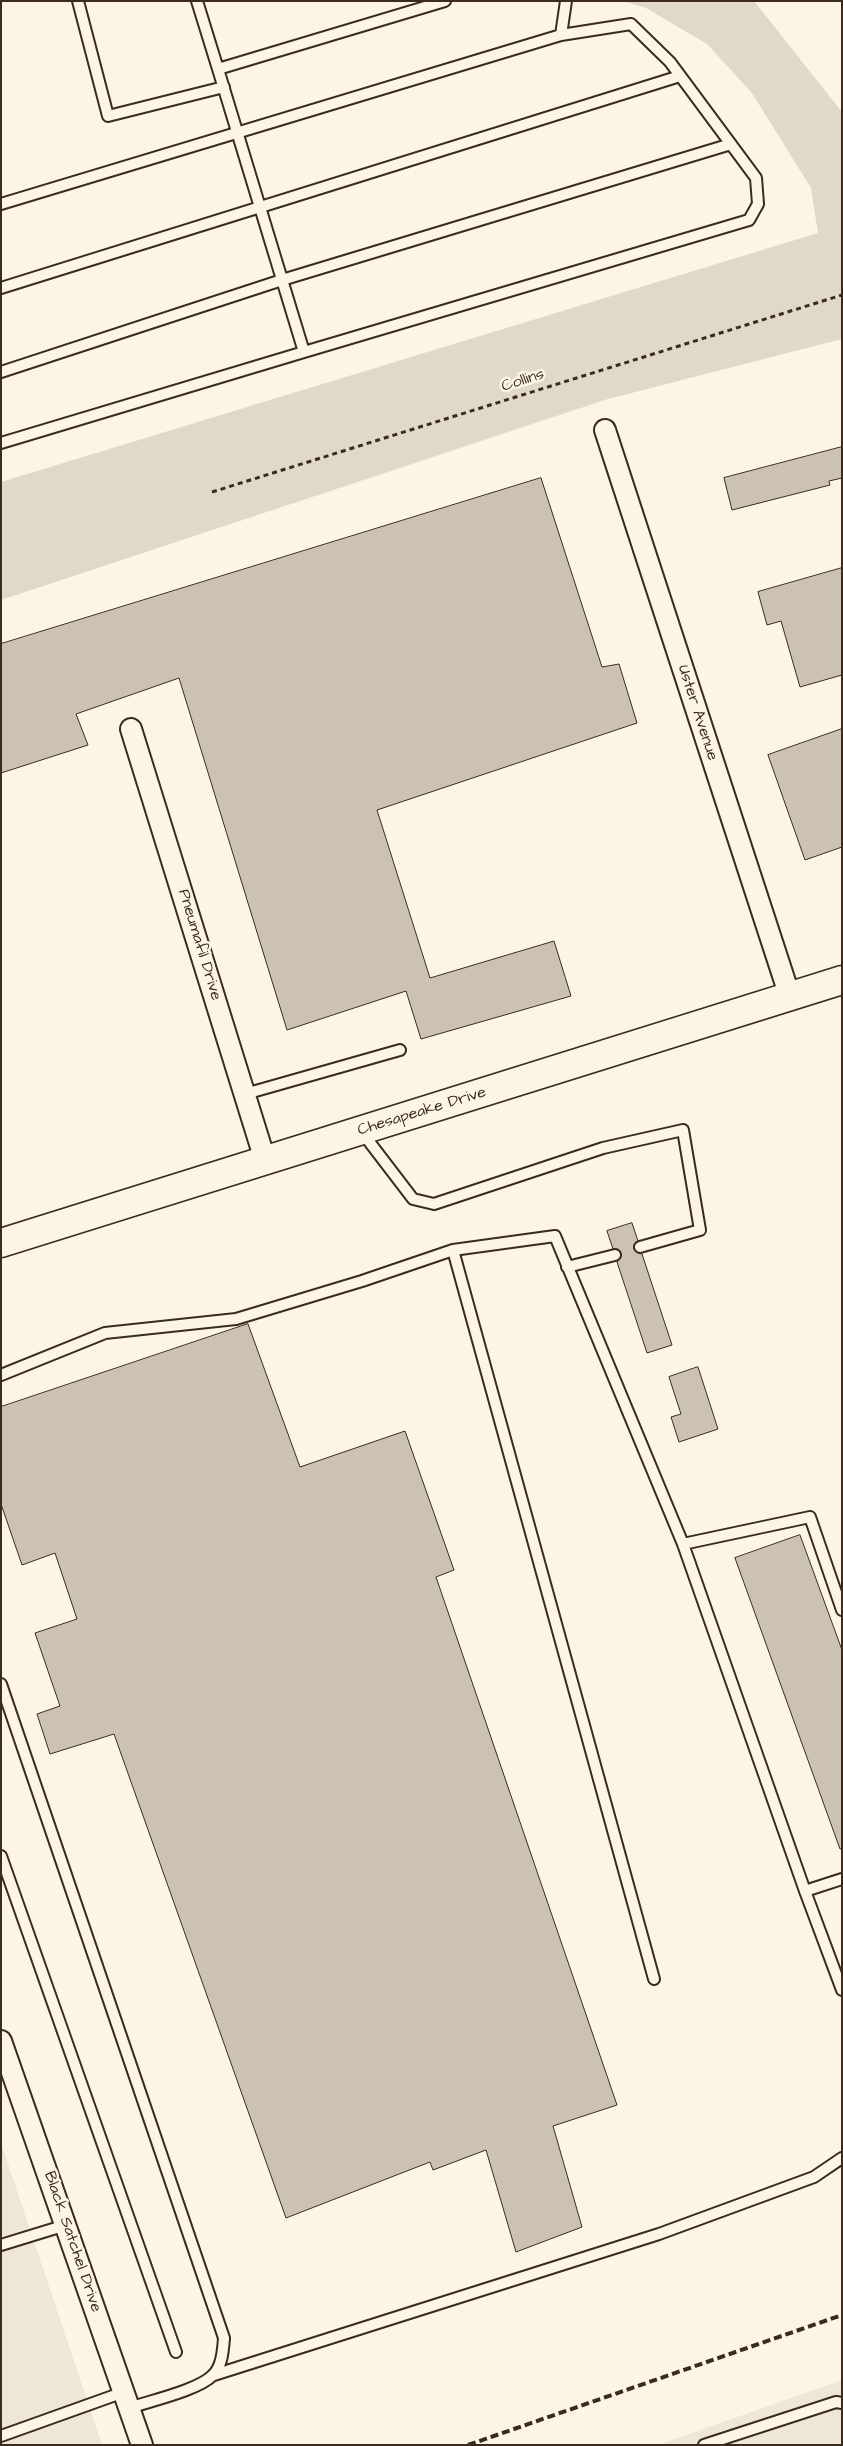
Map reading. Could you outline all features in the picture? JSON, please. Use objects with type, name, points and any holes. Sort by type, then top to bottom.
[{"type":"street","name":"Uster Avenue","points":[[604,430],[790,997]]},
{"type":"street","name":"Pneumafil Drive","points":[[131,729],[264,1160]]},
{"type":"street","name":"Chesapeake Drive","points":[[1,1243],[842,980]]},
{"type":"street","name":"Black Satchel Drive","points":[[1,2041],[142,2445]]},
{"type":"lane","points":[[78,1],[108,116],[224,87]]},
{"type":"lane","points":[[197,1],[304,352]]},
{"type":"lane","points":[[218,69],[445,1]]},
{"type":"lane","points":[[561,35],[566,1]]},
{"type":"lane","points":[[1,204],[561,35],[631,24],[670,62],[756,178],[758,204],[749,220],[1,442]]},
{"type":"lane","points":[[1,288],[680,76]]},
{"type":"lane","points":[[1,372],[282,280],[731,144]]},
{"type":"lane","points":[[245,1094],[400,1050]]},
{"type":"lane","points":[[361,1130],[413,1199],[434,1204],[603,1148],[683,1130],[700,1230],[640,1247]]},
{"type":"lane","points":[[1,1375],[105,1333],[236,1319],[362,1281],[453,1250],[555,1236],[683,1544],[805,1891],[842,1990]]},
{"type":"lane","points":[[453,1250],[654,1979]]},
{"type":"lane","points":[[567,1267],[615,1255]]},
{"type":"lane","points":[[683,1544],[810,1517],[842,1610]]},
{"type":"lane","points":[[1,1684],[224,2338],[223,2354],[214,2375]]},
{"type":"lane","points":[[1,1856],[176,2352]]},
{"type":"lane","points":[[805,1891],[842,1879]]},
{"type":"lane","points":[[1,2436],[127,2400],[200,2385],[214,2375],[658,2234],[814,2177],[842,2158]]},
{"type":"lane","points":[[1,2245],[66,2225]]},
{"type":"lane","points":[[704,2445],[836,2402],[842,2403]]},
{"type":"path","name":"Collins","points":[[212,492],[842,295]]},
{"type":"shaded area","points":[[623,1],[754,1],[842,112],[842,339],[608,399],[1,600],[1,482],[818,233],[811,188],[752,93],[707,44],[646,8]]},
{"type":"shaded area","points":[[1,2143],[102,2445],[1,2445]]},
{"type":"shaded area","points":[[842,2380],[842,2445],[658,2445]]},
{"type":"building","points":[[842,447],[842,478],[829,481],[830,485],[732,510],[724,478]]},
{"type":"building","points":[[541,478],[602,667],[619,664],[637,723],[377,810],[430,978],[554,941],[571,996],[421,1039],[406,991],[287,1030],[179,678],[76,714],[88,745],[1,773],[1,644]]},
{"type":"building","points":[[842,568],[842,675],[800,687],[781,621],[767,625],[758,592]]},
{"type":"building","points":[[842,729],[842,847],[805,860],[768,755]]},
{"type":"building","points":[[632,1223],[638,1241],[634,1245],[634,1249],[642,1254],[672,1345],[647,1353],[617,1262],[621,1257],[621,1253],[617,1249],[613,1249],[607,1231]]},
{"type":"building","points":[[248,1324],[300,1467],[405,1431],[454,1570],[436,1577],[617,2105],[553,2126],[582,2227],[516,2252],[486,2150],[433,2170],[430,2162],[286,2218],[114,1734],[50,1754],[37,1714],[60,1706],[35,1633],[77,1619],[55,1553],[22,1565],[1,1504],[1,1407]]},
{"type":"building","points":[[698,1367],[718,1429],[679,1442],[671,1417],[681,1414],[669,1377]]},
{"type":"building","points":[[800,1535],[842,1650],[842,1848],[840,1849],[735,1558]]},
{"type":"railway","points":[[468,2445],[842,2315]]}]
